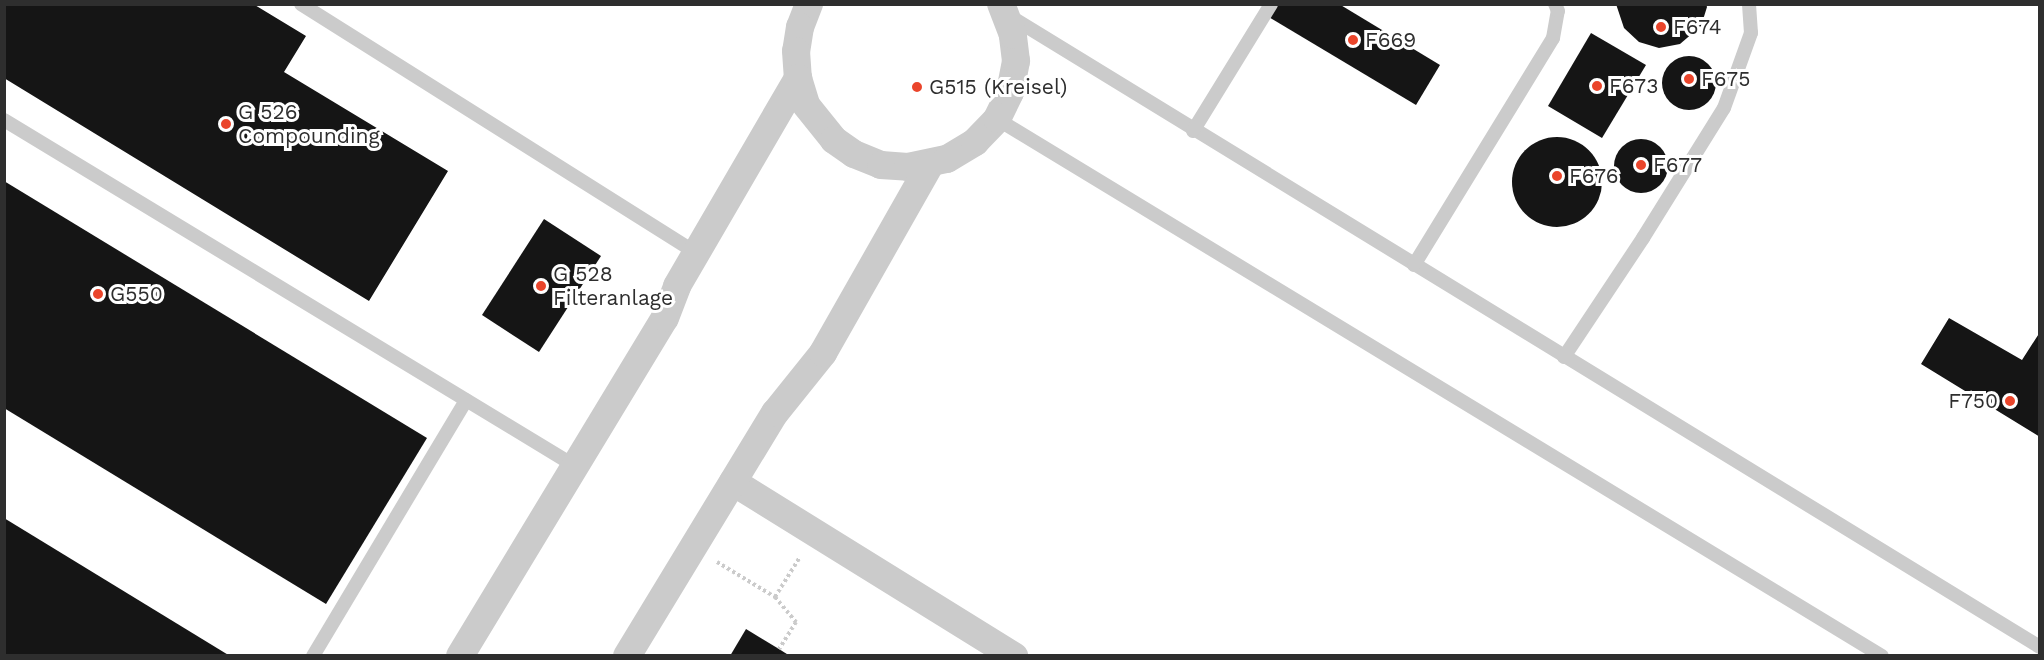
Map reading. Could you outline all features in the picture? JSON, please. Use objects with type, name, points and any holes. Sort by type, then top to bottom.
[{"type":"street","points":[[808,5],[800,27],[796,51],[798,78],[806,105],[816,121],[834,140],[854,154],[881,165],[908,167],[930,165],[947,159],[975,142],[997,119],[1010,92],[1016,61],[1013,36],[1004,9]]},
{"type":"street","points":[[460,656],[665,318],[677,286],[798,78]]},
{"type":"street","points":[[627,656],[775,413],[823,353],[930,165]]},
{"type":"street","points":[[734,482],[1014,656]]},
{"type":"lane","points":[[301,4],[696,253]]},
{"type":"lane","points":[[1193,130],[1271,4]]},
{"type":"lane","points":[[1414,265],[1553,38],[1558,11],[1555,4]]},
{"type":"lane","points":[[1564,357],[1643,238],[1724,108],[1751,33],[1749,4]]},
{"type":"lane","points":[[1004,9],[1193,130],[2040,647]]},
{"type":"lane","points":[[997,119],[1882,656]]},
{"type":"lane","points":[[4,120],[575,466]]},
{"type":"lane","points":[[313,656],[466,400]]},
{"type":"path","points":[[694,547],[775,597],[796,622],[779,649]]},
{"type":"path","points":[[775,597],[793,568]]},
{"type":"building","name":"G 526 Compounding","points":[[4,4],[253,4],[306,36],[284,72],[448,171],[369,301],[4,78]]},
{"type":"building","name":"F669","points":[[1274,4],[1339,4],[1440,65],[1416,105],[1267,16]]},
{"type":"building","name":"F674","points":[[1616,4],[1706,4],[1707,7],[1701,26],[1680,44],[1659,48],[1639,42],[1624,28]]},
{"type":"building","name":"F673","points":[[1591,33],[1646,65],[1602,138],[1548,106]]},
{"type":"building","name":"F675","points":[[1684,56],[1694,56],[1704,60],[1712,68],[1716,83],[1712,98],[1704,106],[1694,110],[1684,110],[1674,106],[1666,98],[1662,88],[1662,78],[1666,68],[1674,60]]},
{"type":"building","name":"F676","points":[[1557,137],[1574,141],[1589,150],[1598,165],[1602,182],[1598,199],[1589,214],[1574,223],[1557,227],[1540,223],[1525,214],[1516,199],[1512,182],[1516,165],[1525,150],[1540,141]]},
{"type":"building","name":"F677","points":[[1641,139],[1651,141],[1660,147],[1666,156],[1668,166],[1666,176],[1660,185],[1651,191],[1641,193],[1631,191],[1622,185],[1616,176],[1614,166],[1616,156],[1622,147],[1631,141]]},
{"type":"building","name":"G550","points":[[4,181],[427,438],[326,604],[4,408]]},
{"type":"building","name":"G 528 Filteranlage","points":[[544,219],[601,256],[539,352],[482,315]]},
{"type":"building","name":"F750","points":[[1949,318],[2022,360],[2040,332],[2040,437],[1921,364]]},
{"type":"building","points":[[4,518],[230,656],[4,656]]},
{"type":"building","points":[[746,629],[779,649],[790,656],[730,656]]},
{"type":"place","name":"F674","points":[[1661,27]]},
{"type":"place","name":"F669","points":[[1353,40]]},
{"type":"place","name":"F675","points":[[1689,79]]},
{"type":"place","name":"F673","points":[[1597,86]]},
{"type":"place","name":"G515 (Kreisel)","points":[[917,87]]},
{"type":"place","name":"G 526 Compounding","points":[[226,124]]},
{"type":"place","name":"F677","points":[[1641,165]]},
{"type":"place","name":"F676","points":[[1557,176]]},
{"type":"place","name":"G 528 Filteranlage","points":[[541,286]]},
{"type":"place","name":"G550","points":[[98,294]]},
{"type":"place","name":"F750","points":[[2010,401]]}]
